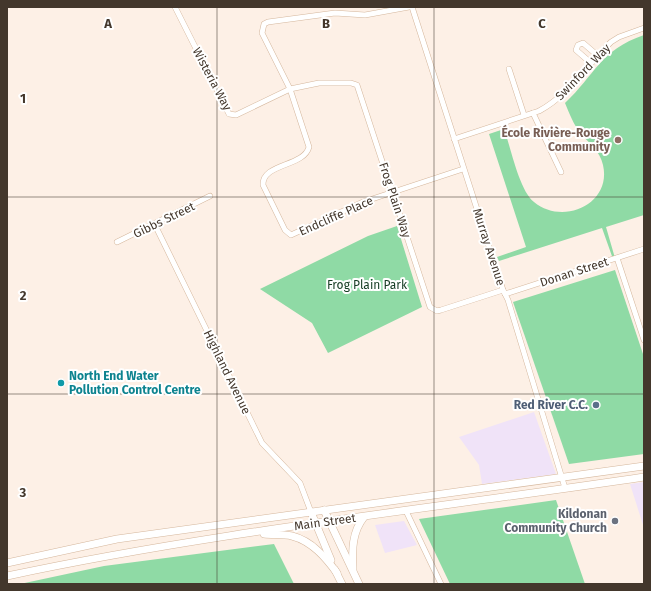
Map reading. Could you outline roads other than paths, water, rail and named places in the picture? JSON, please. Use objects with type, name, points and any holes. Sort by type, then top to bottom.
[{"type":"main road","name":"Main Street","points":[[7,563],[117,539],[644,466]]},
{"type":"main road","name":"Main Street","points":[[7,576],[121,552],[328,521],[644,477]]},
{"type":"main road","points":[[324,510],[359,584]]},
{"type":"main road","points":[[311,512],[342,584]]},
{"type":"main road","points":[[354,573],[354,538],[358,526],[364,517]]},
{"type":"main road","points":[[254,533],[287,535],[302,540],[322,555],[337,574]]},
{"type":"street","name":"Wisteria Way","points":[[175,7],[229,114],[236,115],[290,89]]},
{"type":"street","points":[[333,7],[335,13]]},
{"type":"street","points":[[290,89],[262,33],[264,24],[268,22],[335,13],[365,15],[411,7]]},
{"type":"street","name":"Murray Avenue","points":[[411,7],[504,292],[565,488]]},
{"type":"street","name":"Swinford Way","points":[[454,138],[533,113],[559,99],[597,55],[620,37],[644,28]]},
{"type":"street","points":[[591,63],[576,50],[578,45],[583,43],[597,55]]},
{"type":"street","points":[[509,69],[524,115]]},
{"type":"street","name":"Frog Plain Way","points":[[290,89],[319,83],[351,83],[357,85],[430,307],[437,311],[504,292]]},
{"type":"street","name":"Endcliffe Place","points":[[290,89],[309,147],[308,152],[304,156],[267,174],[262,181],[287,233],[291,235],[297,234],[363,202],[464,169]]},
{"type":"street","points":[[533,113],[561,172]]},
{"type":"street","name":"Gibbs Street","points":[[117,242],[210,196]]},
{"type":"street","name":"Highland Avenue","points":[[155,224],[262,443],[300,483],[311,512]]},
{"type":"street","name":"Donan Street","points":[[504,292],[644,249]]},
{"type":"street","points":[[617,258],[644,340]]},
{"type":"street","points":[[406,511],[442,584]]},
{"type":"place","name":"École Rivière-Rouge Community","points":[[618,140]]},
{"type":"place","name":"North End Water Pollution Control Centre","points":[[61,383]]},
{"type":"place","name":"Red River C.C.","points":[[596,405]]},
{"type":"place","name":"Kildonan Community Church","points":[[615,521]]},
{"type":"park label","name":"Frog Plain Park","points":[[367,285]]}]
